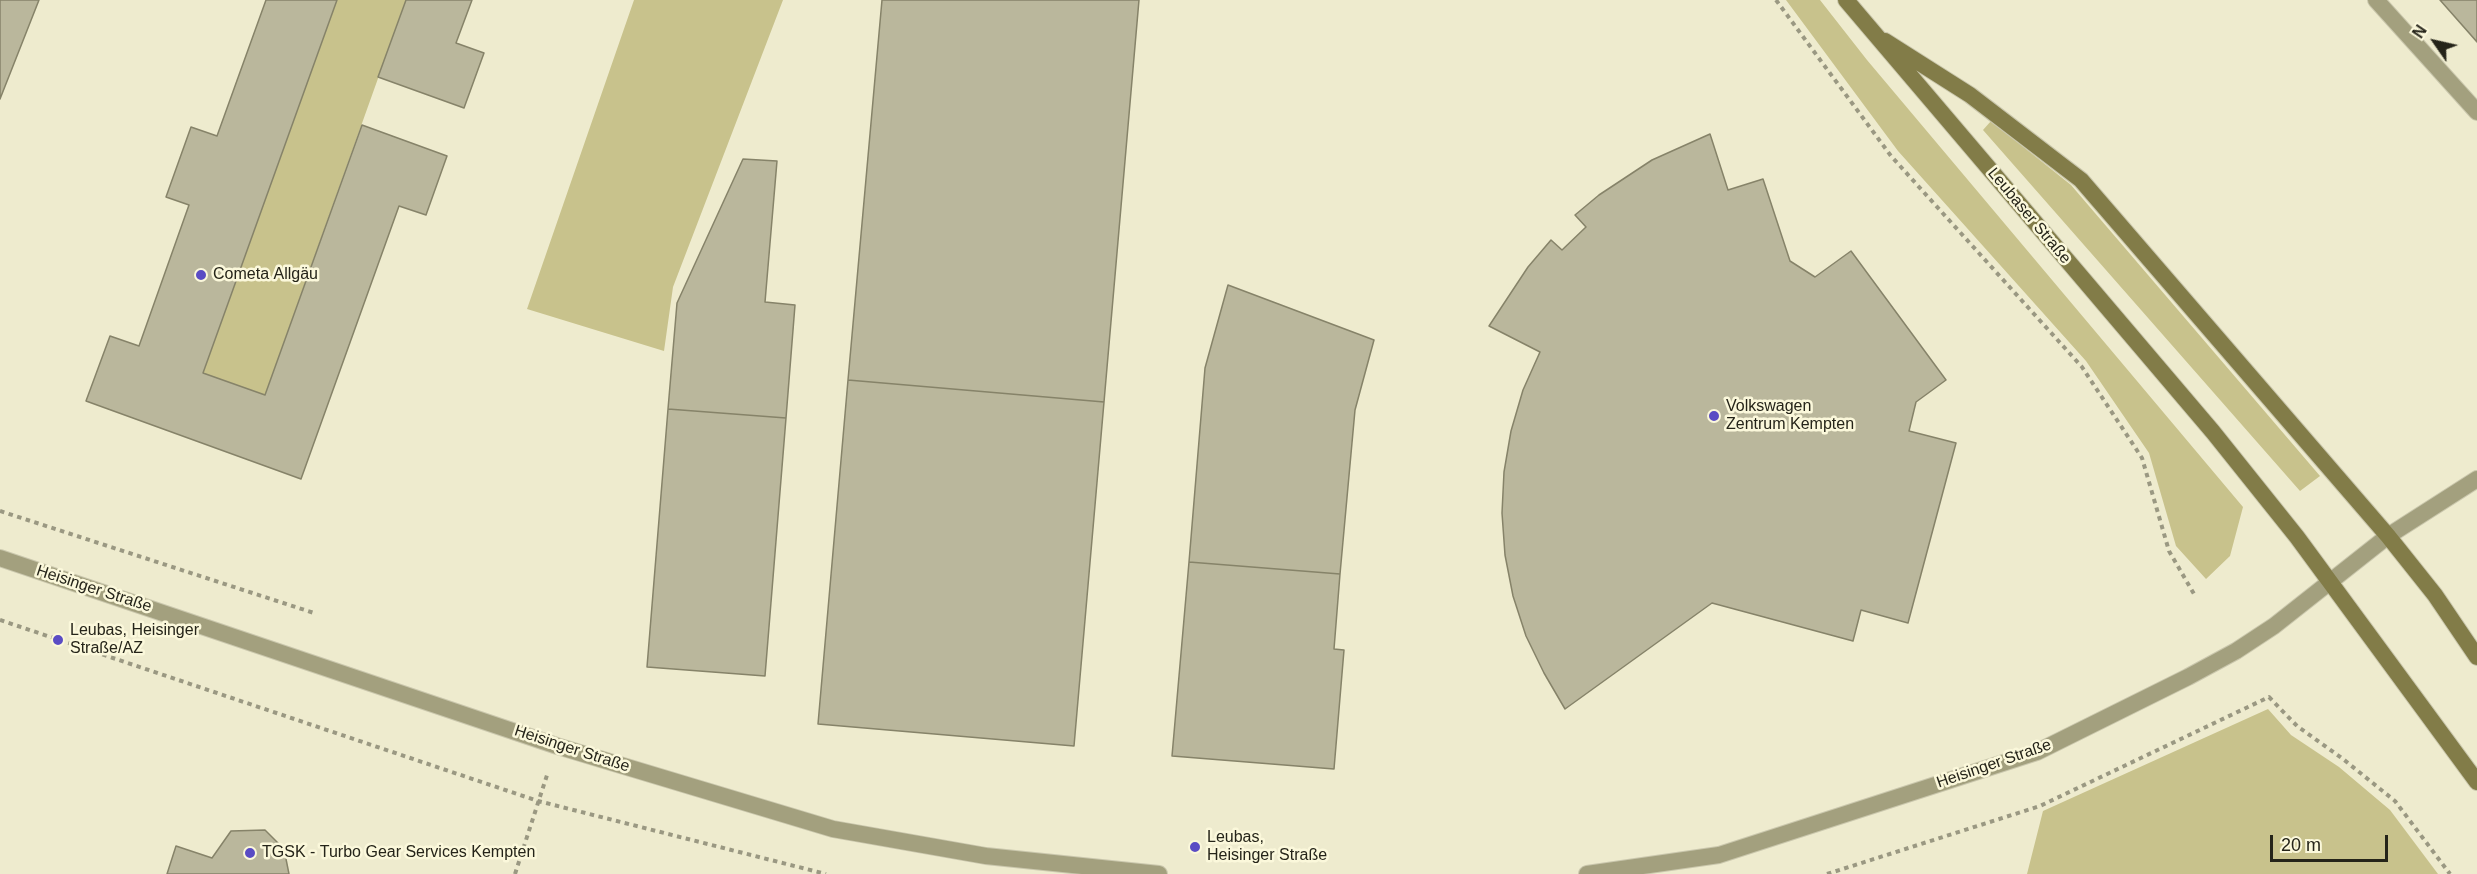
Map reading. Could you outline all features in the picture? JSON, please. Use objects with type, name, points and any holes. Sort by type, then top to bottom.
[{"type":"main road","name":"Leubaser Straße","points":[[1846,0],[2213,432],[2297,537],[2477,782]]},
{"type":"main road","points":[[1872,33],[1970,95],[2081,180],[2388,536],[2435,595],[2477,657]]},
{"type":"street","points":[[2376,0],[2477,112]]},
{"type":"street","name":"Heisinger Straße","points":[[1587,874],[1719,855],[2037,752],[2188,678],[2236,651],[2274,626],[2388,536],[2477,479]]},
{"type":"street","name":"Heisinger Straße","points":[[0,558],[557,746],[833,829],[986,856],[1159,874]]},
{"type":"path","points":[[1776,0],[1891,156],[2082,367],[2142,458],[2169,551],[2194,594]]},
{"type":"path","points":[[0,511],[314,613]]},
{"type":"path","points":[[0,620],[538,801],[825,874]]},
{"type":"path","points":[[1827,874],[2040,806],[2269,697],[2297,726],[2395,801],[2450,874]]},
{"type":"path","points":[[515,874],[557,746]]},
{"type":"shaded area","points":[[337,0],[406,0],[265,395],[203,373]]},
{"type":"shaded area","points":[[634,0],[783,0],[673,287],[664,351],[527,309]]},
{"type":"shaded area","points":[[1786,0],[1820,0],[1867,60],[2243,507],[2230,556],[2206,579],[2176,546],[2149,453],[2086,361],[1898,151]]},
{"type":"shaded area","points":[[1991,121],[2071,185],[2320,476],[2300,491],[1983,130]]},
{"type":"shaded area","points":[[2268,709],[2291,735],[2339,767],[2390,810],[2438,874],[2027,874],[2043,811]]},
{"type":"building","points":[[0,0],[39,0],[0,99]]},
{"type":"building","name":"Cometa Allgäu","points":[[266,0],[337,0],[203,373],[265,395],[362,125],[447,156],[426,215],[399,206],[301,479],[86,401],[110,336],[139,346],[189,205],[166,197],[191,127],[217,136]]},
{"type":"building","points":[[406,0],[472,0],[456,43],[484,53],[464,108],[378,77]]},
{"type":"building","points":[[882,0],[1139,0],[1104,402],[848,380]]},
{"type":"building","points":[[2440,0],[2477,0],[2477,42]]},
{"type":"building","name":"Volkswagen Zentrum Kempten","points":[[1710,134],[1728,190],[1763,179],[1790,261],[1815,277],[1851,251],[1946,380],[1916,402],[1909,431],[1956,443],[1908,623],[1861,610],[1853,641],[1712,603],[1565,709],[1526,636],[1513,596],[1505,555],[1502,513],[1504,472],[1511,431],[1523,390],[1540,352],[1489,326],[1528,267],[1551,240],[1562,250],[1586,227],[1575,215],[1599,195],[1652,160]]},
{"type":"building","points":[[743,159],[777,161],[765,302],[795,305],[786,418],[668,409],[677,303]]},
{"type":"building","points":[[1228,285],[1374,340],[1355,410],[1340,574],[1189,562],[1205,368]]},
{"type":"building","points":[[848,380],[1104,402],[1074,746],[818,724]]},
{"type":"building","points":[[668,409],[786,418],[765,676],[647,667]]},
{"type":"building","points":[[1189,562],[1340,574],[1334,649],[1344,650],[1334,769],[1172,756]]},
{"type":"building","name":"TGSK - Turbo Gear Services Kempten","points":[[265,830],[284,849],[289,874],[167,874],[176,846],[212,858],[231,831]]},
{"type":"place","name":"Cometa Allgäu","points":[[201,275]]},
{"type":"place","name":"Volkswagen Zentrum Kempten","points":[[1714,416]]},
{"type":"place","name":"Leubas, Heisinger Straße/AZ","points":[[58,640]]},
{"type":"place","name":"Leubas, Heisinger Straße","points":[[1195,847]]},
{"type":"place","name":"TGSK - Turbo Gear Services Kempten","points":[[250,853]]}]
